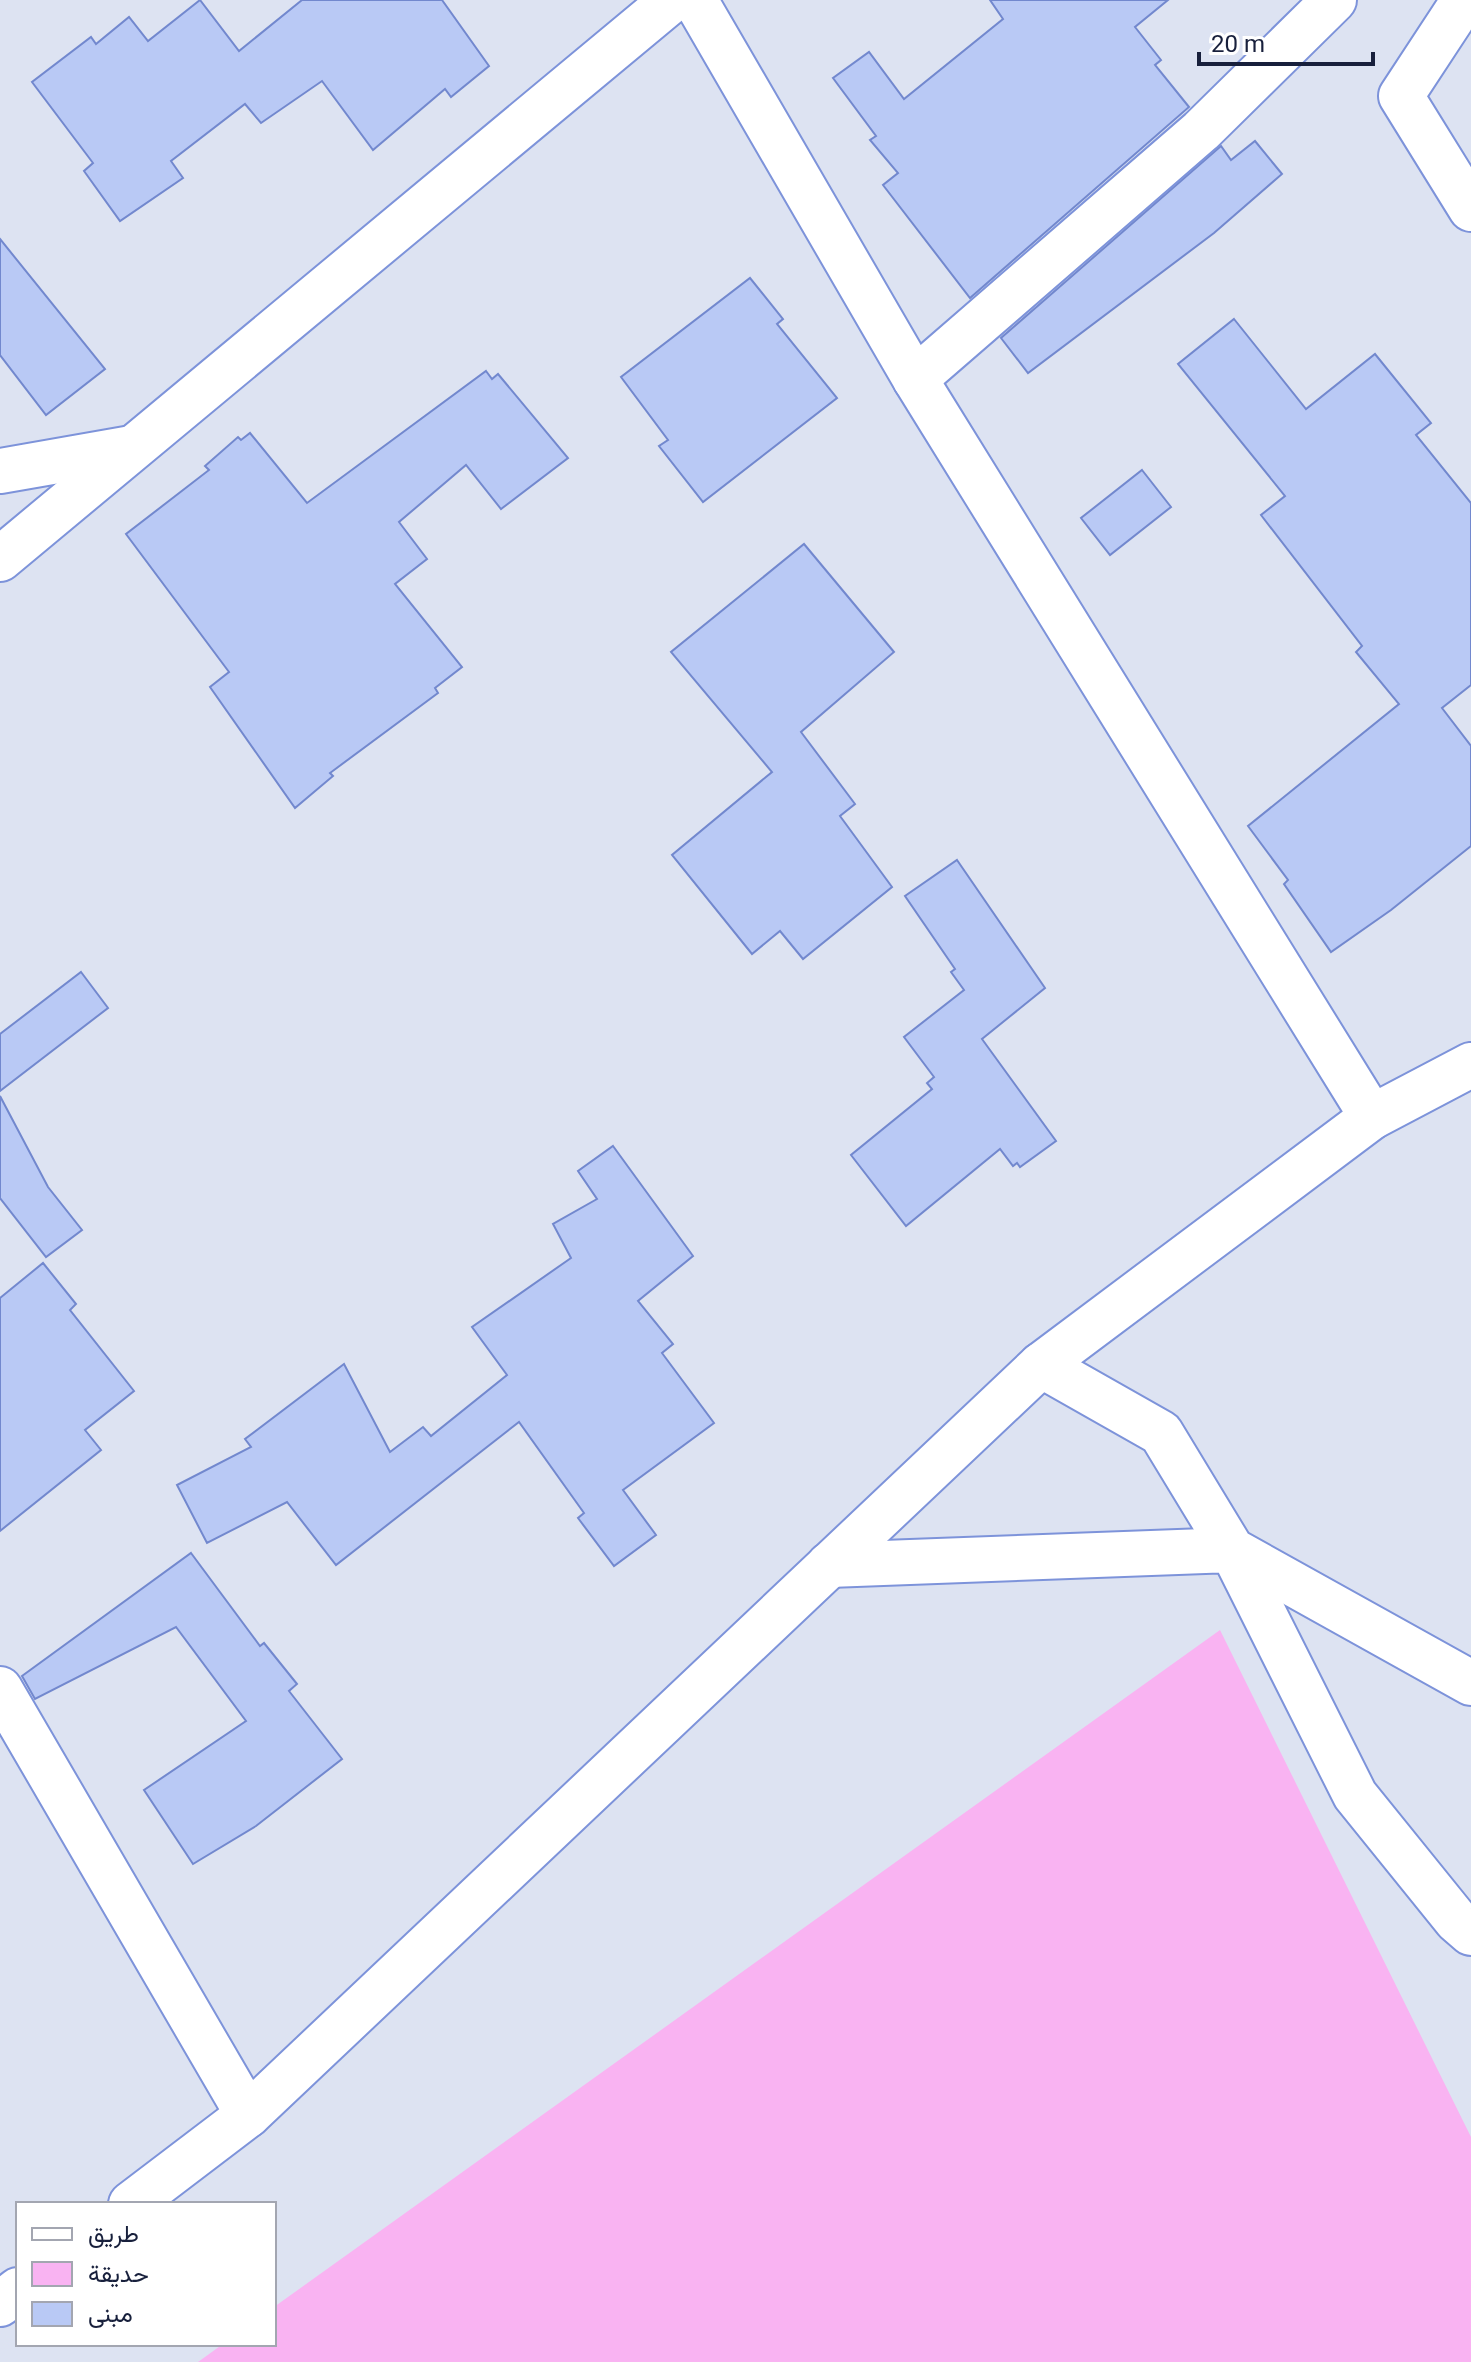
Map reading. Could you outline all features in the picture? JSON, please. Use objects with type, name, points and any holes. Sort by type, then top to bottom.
[{"type":"street","points":[[0,559],[672,0]]},
{"type":"street","points":[[695,0],[915,379],[1372,1117]]},
{"type":"street","points":[[915,379],[1201,131],[1334,0]]},
{"type":"street","points":[[1464,0],[1401,96],[1471,209]]},
{"type":"street","points":[[0,471],[134,448]]},
{"type":"street","points":[[134,2202],[248,2115],[1041,1365],[1372,1117],[1471,1065]]},
{"type":"street","points":[[1041,1365],[1161,1433],[1232,1550],[1355,1795],[1456,1920],[1471,1933]]},
{"type":"street","points":[[829,1565],[1232,1550],[1471,1683]]},
{"type":"street","points":[[0,1689],[248,2115]]},
{"type":"street","points":[[0,2304],[16,2292]]},
{"type":"green space","points":[[1220,1630],[1471,2137],[1471,2362],[198,2362],[220,2346],[276,2346],[276,2306]]},
{"type":"building","points":[[200,0],[239,51],[302,0],[442,0],[489,66],[451,97],[445,89],[373,150],[322,81],[261,123],[245,104],[171,161],[183,178],[120,221],[84,171],[93,163],[32,82],[91,37],[96,44],[129,17],[148,41]]},
{"type":"building","points":[[990,0],[1168,0],[1135,27],[1161,60],[1155,65],[1189,107],[970,298],[883,185],[898,173],[870,140],[876,136],[833,78],[869,52],[904,99],[1003,19]]},
{"type":"building","points":[[1255,141],[1282,174],[1214,233],[1028,373],[1001,338],[1221,146],[1231,160]]},
{"type":"building","points":[[0,239],[105,369],[46,415],[0,355]]},
{"type":"building","points":[[750,278],[783,319],[777,324],[837,398],[703,502],[659,446],[668,440],[621,377]]},
{"type":"building","points":[[1234,319],[1306,409],[1375,354],[1431,423],[1416,435],[1471,503],[1471,685],[1442,708],[1471,746],[1471,846],[1391,910],[1331,952],[1284,884],[1288,880],[1248,826],[1399,704],[1356,652],[1362,646],[1261,515],[1285,496],[1178,364]]},
{"type":"building","points":[[486,371],[492,379],[498,374],[568,458],[501,509],[466,465],[399,522],[427,559],[395,584],[462,667],[435,688],[438,693],[330,773],[333,776],[295,808],[210,687],[229,672],[126,534],[209,470],[205,466],[238,437],[241,440],[250,433],[307,503]]},
{"type":"building","points":[[1142,470],[1171,507],[1110,555],[1081,518]]},
{"type":"building","points":[[804,544],[894,652],[801,732],[855,804],[840,816],[892,887],[803,959],[780,931],[752,954],[672,855],[772,772],[671,652]]},
{"type":"building","points":[[957,860],[1045,988],[982,1039],[1056,1141],[1020,1167],[1017,1163],[1013,1166],[1000,1149],[906,1226],[851,1155],[932,1089],[927,1083],[934,1077],[904,1037],[964,990],[951,972],[955,969],[905,896]]},
{"type":"building","points":[[81,972],[108,1008],[0,1091],[0,1034]]},
{"type":"building","points":[[0,1096],[48,1187],[82,1230],[46,1257],[0,1198]]},
{"type":"building","points":[[613,1146],[693,1256],[638,1301],[673,1344],[662,1353],[714,1423],[623,1490],[656,1535],[614,1566],[578,1518],[584,1513],[519,1422],[336,1565],[287,1502],[207,1543],[177,1485],[251,1447],[245,1439],[344,1364],[390,1452],[423,1427],[431,1436],[507,1375],[472,1327],[571,1258],[553,1224],[597,1199],[578,1171]]},
{"type":"building","points":[[43,1263],[76,1304],[70,1310],[134,1391],[85,1430],[101,1450],[0,1531],[0,1298]]},
{"type":"building","points":[[191,1553],[260,1646],[264,1643],[297,1684],[289,1691],[342,1759],[256,1826],[193,1864],[144,1790],[246,1721],[176,1627],[35,1699],[22,1676]]}]
